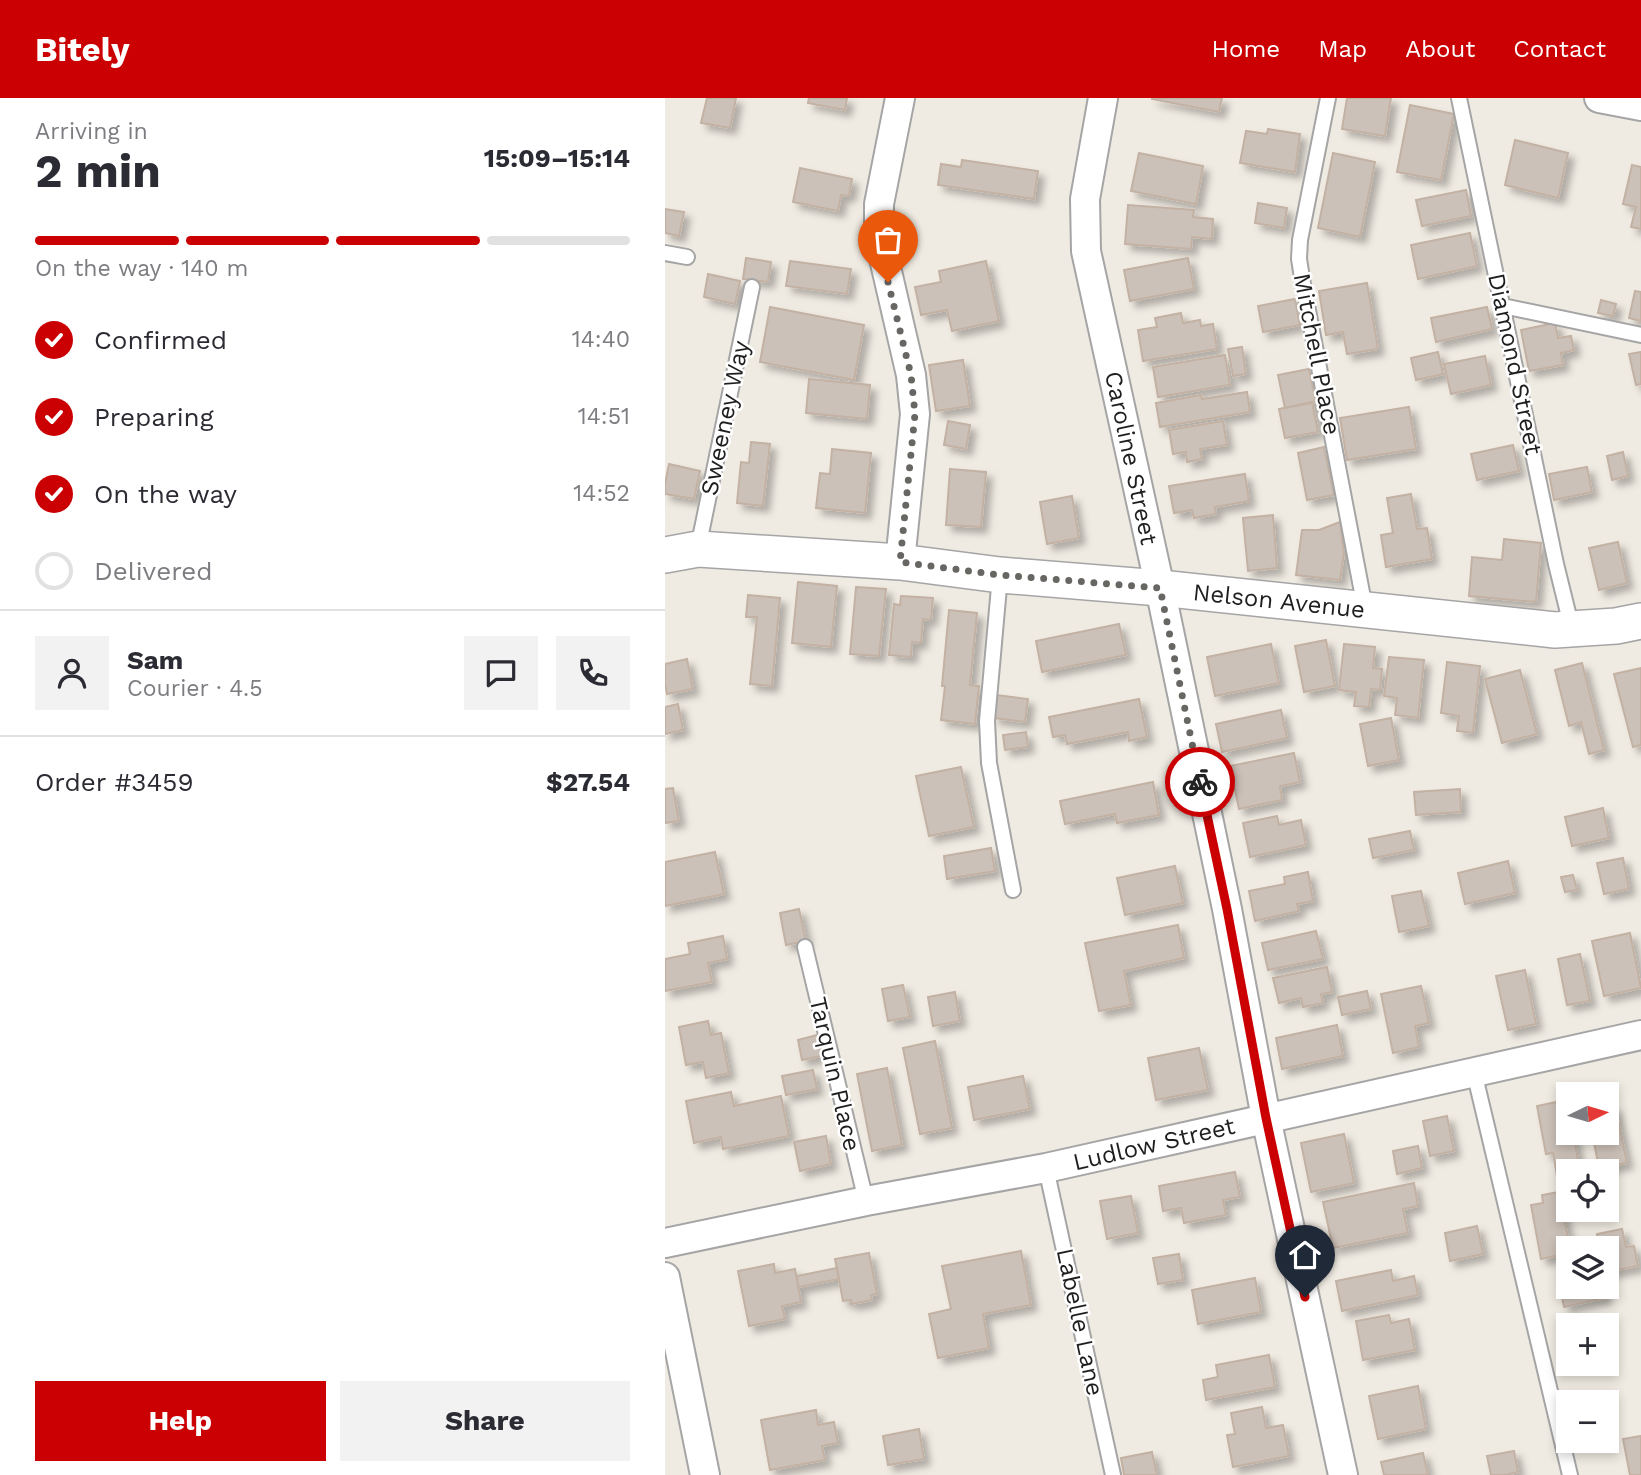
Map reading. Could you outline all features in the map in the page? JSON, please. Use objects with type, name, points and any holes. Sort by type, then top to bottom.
[{"type":"street","points":[[900,98],[879,204],[879,237],[911,375],[915,414],[900,562]]},
{"type":"street","name":"Caroline Street","points":[[1103,98],[1085,199],[1086,251],[1160,588],[1227,909],[1266,1118],[1343,1475]]},
{"type":"street","points":[[1599,98],[1641,106]]},
{"type":"street","name":"Nelson Avenue","points":[[682,552],[900,562],[1000,575],[1160,588],[1555,630],[1616,626],[1641,621]]},
{"type":"street","name":"Ludlow Street","points":[[665,1243],[866,1201],[1047,1168],[1641,1035]]},
{"type":"street","points":[[665,1277],[705,1475]]},
{"type":"lane","name":"Mitchell Place","points":[[1328,98],[1300,240],[1299,259],[1366,610]]},
{"type":"lane","name":"Diamond Street","points":[[1459,98],[1556,564],[1572,629]]},
{"type":"lane","points":[[665,253],[687,257]]},
{"type":"lane","name":"Sweeney Way","points":[[682,552],[752,287]]},
{"type":"lane","points":[[1503,306],[1641,335]]},
{"type":"lane","points":[[1000,575],[987,721],[988,749],[1013,890]]},
{"type":"lane","name":"Tarquin Place","points":[[805,947],[866,1201]]},
{"type":"lane","points":[[1474,1072],[1570,1475]]},
{"type":"lane","name":"Labelle Lane","points":[[1047,1168],[1113,1475]]},
{"type":"building","points":[[707,98],[736,98],[730,128],[701,123]]},
{"type":"building","points":[[809,98],[847,98],[845,110],[808,103]]},
{"type":"building","points":[[1152,98],[1222,98],[1219,112]]},
{"type":"building","points":[[1347,98],[1391,98],[1385,136],[1342,129]]},
{"type":"building","points":[[1410,105],[1454,114],[1441,180],[1397,172]]},
{"type":"building","points":[[1268,129],[1300,134],[1295,172],[1240,163],[1246,131],[1267,134]]},
{"type":"building","points":[[1515,140],[1568,153],[1558,198],[1505,185]]},
{"type":"building","points":[[1139,153],[1203,166],[1196,204],[1131,191]]},
{"type":"building","points":[[1333,153],[1375,162],[1360,237],[1318,228]]},
{"type":"building","points":[[962,160],[1038,171],[1034,199],[938,185],[941,164],[961,167]]},
{"type":"building","points":[[1632,165],[1641,167],[1641,229],[1631,227],[1636,207],[1623,204]]},
{"type":"building","points":[[800,168],[852,179],[849,196],[841,195],[838,211],[793,202]]},
{"type":"building","points":[[1466,190],[1471,216],[1422,226],[1416,200]]},
{"type":"building","points":[[1258,203],[1287,208],[1284,228],[1255,223]]},
{"type":"building","points":[[1128,205],[1194,210],[1193,217],[1213,219],[1212,239],[1192,237],[1191,249],[1125,244]]},
{"type":"building","points":[[665,209],[684,212],[679,236],[665,233]]},
{"type":"building","points":[[1470,233],[1477,266],[1418,279],[1411,245]]},
{"type":"building","points":[[746,258],[771,262],[768,282],[743,279]]},
{"type":"building","points":[[1188,258],[1194,289],[1130,301],[1124,270]]},
{"type":"building","points":[[790,261],[851,269],[847,294],[786,286]]},
{"type":"building","points":[[986,261],[999,321],[952,331],[947,310],[921,315],[915,287],[941,282],[939,271]]},
{"type":"building","points":[[708,274],[740,281],[735,304],[704,297]]},
{"type":"building","points":[[1367,283],[1378,349],[1347,354],[1343,332],[1326,335],[1319,291]]},
{"type":"building","points":[[1635,291],[1641,292],[1641,321],[1629,318]]},
{"type":"building","points":[[1295,299],[1300,325],[1263,332],[1258,306]]},
{"type":"building","points":[[1601,300],[1616,304],[1613,316],[1598,313]]},
{"type":"building","points":[[770,307],[864,325],[854,380],[760,362]]},
{"type":"building","points":[[1487,307],[1492,329],[1436,342],[1431,318]]},
{"type":"building","points":[[1181,313],[1183,323],[1200,320],[1201,326],[1213,324],[1217,349],[1143,361],[1138,330],[1157,327],[1155,318]]},
{"type":"building","points":[[1555,323],[1558,338],[1571,336],[1574,350],[1561,353],[1563,365],[1529,371],[1521,330]]},
{"type":"building","points":[[1242,347],[1246,374],[1233,376],[1228,349]]},
{"type":"building","points":[[1438,352],[1443,374],[1416,380],[1411,358]]},
{"type":"building","points":[[1641,352],[1641,384],[1636,385],[1629,354]]},
{"type":"building","points":[[1225,355],[1230,385],[1158,397],[1153,367]]},
{"type":"building","points":[[1485,356],[1491,385],[1451,394],[1444,364]]},
{"type":"building","points":[[963,360],[970,406],[936,411],[929,365]]},
{"type":"building","points":[[1309,369],[1316,402],[1285,408],[1278,375]]},
{"type":"building","points":[[809,379],[870,385],[867,419],[806,413]]},
{"type":"building","points":[[1247,392],[1250,412],[1160,427],[1156,403],[1201,395],[1202,399]]},
{"type":"building","points":[[1312,402],[1318,432],[1285,438],[1279,409]]},
{"type":"building","points":[[1409,407],[1416,449],[1347,460],[1340,418]]},
{"type":"building","points":[[948,421],[970,425],[966,449],[944,445]]},
{"type":"building","points":[[1223,421],[1227,445],[1200,449],[1202,459],[1187,462],[1186,452],[1173,454],[1169,430]]},
{"type":"building","points":[[751,442],[770,444],[763,506],[737,503],[741,462],[749,463]]},
{"type":"building","points":[[1513,445],[1519,471],[1477,480],[1471,454]]},
{"type":"building","points":[[1324,447],[1334,495],[1307,500],[1298,453]]},
{"type":"building","points":[[832,449],[871,453],[865,513],[816,508],[820,473],[830,474]]},
{"type":"building","points":[[1623,452],[1628,476],[1612,480],[1607,456]]},
{"type":"building","points":[[669,464],[700,471],[694,499],[665,494]]},
{"type":"building","points":[[1587,467],[1592,492],[1554,500],[1549,474]]},
{"type":"building","points":[[950,469],[986,472],[981,527],[946,525]]},
{"type":"building","points":[[1245,474],[1249,501],[1215,507],[1216,514],[1194,518],[1192,510],[1174,513],[1169,486]]},
{"type":"building","points":[[1411,494],[1417,529],[1427,528],[1432,559],[1386,567],[1381,535],[1393,533],[1387,498]]},
{"type":"building","points":[[1072,496],[1079,538],[1047,544],[1040,502]]},
{"type":"building","points":[[1273,515],[1277,568],[1248,571],[1243,518]]},
{"type":"building","points":[[1340,522],[1344,553],[1340,580],[1296,575],[1302,530],[1319,530]]},
{"type":"building","points":[[1504,539],[1541,543],[1536,602],[1469,596],[1472,557],[1502,560]]},
{"type":"building","points":[[1618,542],[1627,583],[1599,590],[1589,548]]},
{"type":"building","points":[[798,582],[837,586],[831,647],[792,643]]},
{"type":"building","points":[[856,587],[886,589],[879,656],[850,654]]},
{"type":"building","points":[[748,595],[780,598],[772,686],[750,684],[757,617],[746,617]]},
{"type":"building","points":[[901,596],[933,598],[931,620],[923,619],[921,643],[912,642],[911,657],[889,655],[894,604],[900,605]]},
{"type":"building","points":[[949,610],[977,613],[970,685],[979,686],[975,724],[941,720]]},
{"type":"building","points":[[1119,624],[1126,655],[1042,672],[1036,641]]},
{"type":"building","points":[[1326,640],[1335,686],[1304,692],[1295,646]]},
{"type":"building","points":[[1271,644],[1279,683],[1215,696],[1207,657]]},
{"type":"building","points":[[1344,644],[1375,647],[1373,668],[1382,669],[1380,690],[1371,689],[1369,707],[1354,706],[1356,692],[1339,690]]},
{"type":"building","points":[[1389,657],[1424,660],[1418,718],[1395,715],[1397,698],[1384,696]]},
{"type":"building","points":[[687,659],[693,689],[667,694],[665,664]]},
{"type":"building","points":[[1447,662],[1480,666],[1473,733],[1457,731],[1459,716],[1441,713]]},
{"type":"building","points":[[1582,663],[1604,750],[1589,754],[1581,722],[1569,726],[1555,670]]},
{"type":"building","points":[[1641,668],[1641,745],[1633,747],[1614,674]]},
{"type":"building","points":[[1520,670],[1537,734],[1502,743],[1485,679]]},
{"type":"building","points":[[996,695],[1028,699],[1025,722],[993,718]]},
{"type":"building","points":[[1139,699],[1147,737],[1129,741],[1128,732],[1067,744],[1065,735],[1053,737],[1049,717]]},
{"type":"building","points":[[678,704],[683,730],[665,734],[665,707]]},
{"type":"building","points":[[1281,710],[1287,738],[1222,752],[1216,724]]},
{"type":"building","points":[[1391,718],[1399,760],[1368,766],[1360,724]]},
{"type":"building","points":[[1026,732],[1028,747],[1005,750],[1003,735]]},
{"type":"building","points":[[1294,753],[1300,782],[1280,786],[1282,800],[1239,809],[1230,766]]},
{"type":"building","points":[[961,767],[974,827],[929,836],[916,776]]},
{"type":"building","points":[[1153,782],[1159,815],[1117,823],[1115,814],[1065,824],[1060,801]]},
{"type":"building","points":[[673,788],[679,821],[665,823],[665,789]]},
{"type":"building","points":[[1460,789],[1461,812],[1416,815],[1414,792]]},
{"type":"building","points":[[1603,808],[1609,838],[1572,846],[1565,817]]},
{"type":"building","points":[[1277,816],[1279,825],[1301,820],[1306,845],[1250,857],[1243,823]]},
{"type":"building","points":[[1410,831],[1414,850],[1373,858],[1369,839]]},
{"type":"building","points":[[991,848],[995,871],[947,879],[944,856]]},
{"type":"building","points":[[715,852],[724,894],[665,906],[665,862]]},
{"type":"building","points":[[1623,858],[1629,889],[1604,894],[1597,863]]},
{"type":"building","points":[[1508,861],[1515,893],[1465,904],[1458,873]]},
{"type":"building","points":[[1175,866],[1183,903],[1125,915],[1117,878]]},
{"type":"building","points":[[1308,872],[1313,901],[1297,904],[1299,911],[1255,921],[1249,891],[1285,884],[1284,877]]},
{"type":"building","points":[[1573,875],[1577,890],[1565,892],[1561,877]]},
{"type":"building","points":[[1421,891],[1429,926],[1399,932],[1392,896]]},
{"type":"building","points":[[799,909],[806,941],[786,945],[780,913]]},
{"type":"building","points":[[1178,925],[1184,958],[1124,971],[1131,1005],[1099,1011],[1085,943]]},
{"type":"building","points":[[1316,931],[1323,959],[1268,970],[1262,943]]},
{"type":"building","points":[[1630,933],[1641,988],[1604,996],[1592,941]]},
{"type":"building","points":[[723,936],[727,959],[708,963],[712,982],[665,991],[665,959],[690,954],[688,943]]},
{"type":"building","points":[[1580,954],[1590,1001],[1567,1005],[1558,959]]},
{"type":"building","points":[[1327,967],[1332,992],[1321,994],[1323,1003],[1303,1007],[1301,998],[1279,1003],[1273,978]]},
{"type":"building","points":[[1525,970],[1536,1024],[1508,1030],[1496,976]]},
{"type":"building","points":[[903,985],[910,1017],[888,1021],[882,989]]},
{"type":"building","points":[[1421,986],[1429,1023],[1415,1026],[1419,1047],[1393,1053],[1381,994]]},
{"type":"building","points":[[1367,991],[1371,1009],[1342,1015],[1338,997]]},
{"type":"building","points":[[955,992],[960,1021],[933,1026],[928,997]]},
{"type":"building","points":[[708,1021],[711,1035],[721,1033],[729,1073],[706,1078],[703,1062],[686,1065],[679,1027]]},
{"type":"building","points":[[1337,1025],[1343,1056],[1282,1069],[1276,1038]]},
{"type":"building","points":[[817,1035],[821,1056],[802,1060],[798,1040]]},
{"type":"building","points":[[935,1041],[952,1128],[920,1134],[903,1048]]},
{"type":"building","points":[[1199,1048],[1208,1090],[1156,1100],[1148,1058]]},
{"type":"building","points":[[887,1068],[902,1145],[872,1151],[857,1074]]},
{"type":"building","points":[[813,1070],[817,1089],[786,1095],[782,1076]]},
{"type":"building","points":[[1023,1076],[1030,1109],[974,1120],[968,1087]]},
{"type":"building","points":[[731,1092],[734,1106],[781,1096],[789,1136],[723,1149],[721,1137],[694,1143],[686,1101]]},
{"type":"building","points":[[1556,1102],[1556,1145],[1575,1145],[1578,1159],[1556,1159],[1556,1170],[1553,1153],[1546,1154],[1537,1106]]},
{"type":"building","points":[[1447,1116],[1454,1151],[1430,1156],[1423,1121]]},
{"type":"building","points":[[1619,1125],[1627,1163],[1619,1164],[1619,1159],[1597,1159],[1595,1145],[1619,1145]]},
{"type":"building","points":[[1344,1134],[1354,1183],[1311,1192],[1301,1143]]},
{"type":"building","points":[[826,1136],[831,1164],[800,1171],[794,1142]]},
{"type":"building","points":[[1418,1146],[1422,1168],[1397,1174],[1393,1151]]},
{"type":"building","points":[[1235,1172],[1240,1197],[1223,1200],[1226,1215],[1184,1223],[1181,1208],[1163,1211],[1159,1186]]},
{"type":"building","points":[[1414,1183],[1418,1206],[1403,1209],[1408,1233],[1333,1248],[1323,1202]]},
{"type":"building","points":[[1556,1193],[1556,1222],[1565,1222],[1568,1236],[1556,1236],[1556,1256],[1541,1259],[1531,1205],[1543,1203],[1542,1195]]},
{"type":"building","points":[[1131,1196],[1138,1233],[1107,1239],[1100,1201]]},
{"type":"building","points":[[1477,1226],[1483,1254],[1450,1261],[1445,1233]]},
{"type":"building","points":[[1622,1229],[1626,1247],[1634,1246],[1638,1266],[1619,1270],[1619,1236],[1597,1234]]},
{"type":"building","points":[[1021,1251],[1031,1305],[983,1314],[989,1348],[938,1358],[929,1314],[951,1309],[942,1266]]},
{"type":"building","points":[[869,1253],[877,1294],[871,1295],[872,1300],[851,1304],[851,1300],[843,1301],[835,1259]]},
{"type":"building","points":[[1179,1254],[1183,1280],[1158,1284],[1153,1258]]},
{"type":"building","points":[[774,1264],[775,1273],[795,1269],[801,1302],[782,1306],[785,1319],[749,1326],[738,1271]]},
{"type":"building","points":[[837,1268],[839,1279],[798,1287],[797,1276]]},
{"type":"building","points":[[1391,1270],[1393,1281],[1414,1276],[1418,1295],[1342,1311],[1336,1281]]},
{"type":"building","points":[[1255,1278],[1261,1312],[1198,1324],[1192,1290]]},
{"type":"building","points":[[1562,1299],[1600,1299],[1564,1307]]},
{"type":"building","points":[[1389,1315],[1391,1323],[1409,1319],[1415,1350],[1363,1360],[1356,1321]]},
{"type":"building","points":[[1269,1355],[1275,1387],[1206,1400],[1203,1380],[1218,1377],[1216,1365]]},
{"type":"building","points":[[1418,1386],[1426,1429],[1378,1439],[1369,1396]]},
{"type":"building","points":[[1262,1407],[1266,1428],[1283,1425],[1289,1456],[1233,1467],[1227,1435],[1235,1434],[1231,1413]]},
{"type":"building","points":[[816,1410],[818,1425],[834,1422],[838,1443],[822,1446],[825,1460],[770,1470],[761,1420]]},
{"type":"building","points":[[919,1429],[924,1459],[888,1465],[883,1436]]},
{"type":"building","points":[[1641,1436],[1641,1475],[1630,1475],[1623,1439]]},
{"type":"building","points":[[1514,1451],[1518,1472],[1491,1475],[1487,1456]]},
{"type":"building","points":[[1152,1452],[1157,1475],[1124,1475],[1121,1458]]},
{"type":"building","points":[[1423,1453],[1428,1475],[1384,1475],[1381,1462]]},
{"type":"way so far","points":[[888,282],[911,375],[915,414],[900,562],[1000,575],[1160,588],[1200,782]]},
{"type":"route","points":[[1200,782],[1266,1118],[1305,1297]]}]
